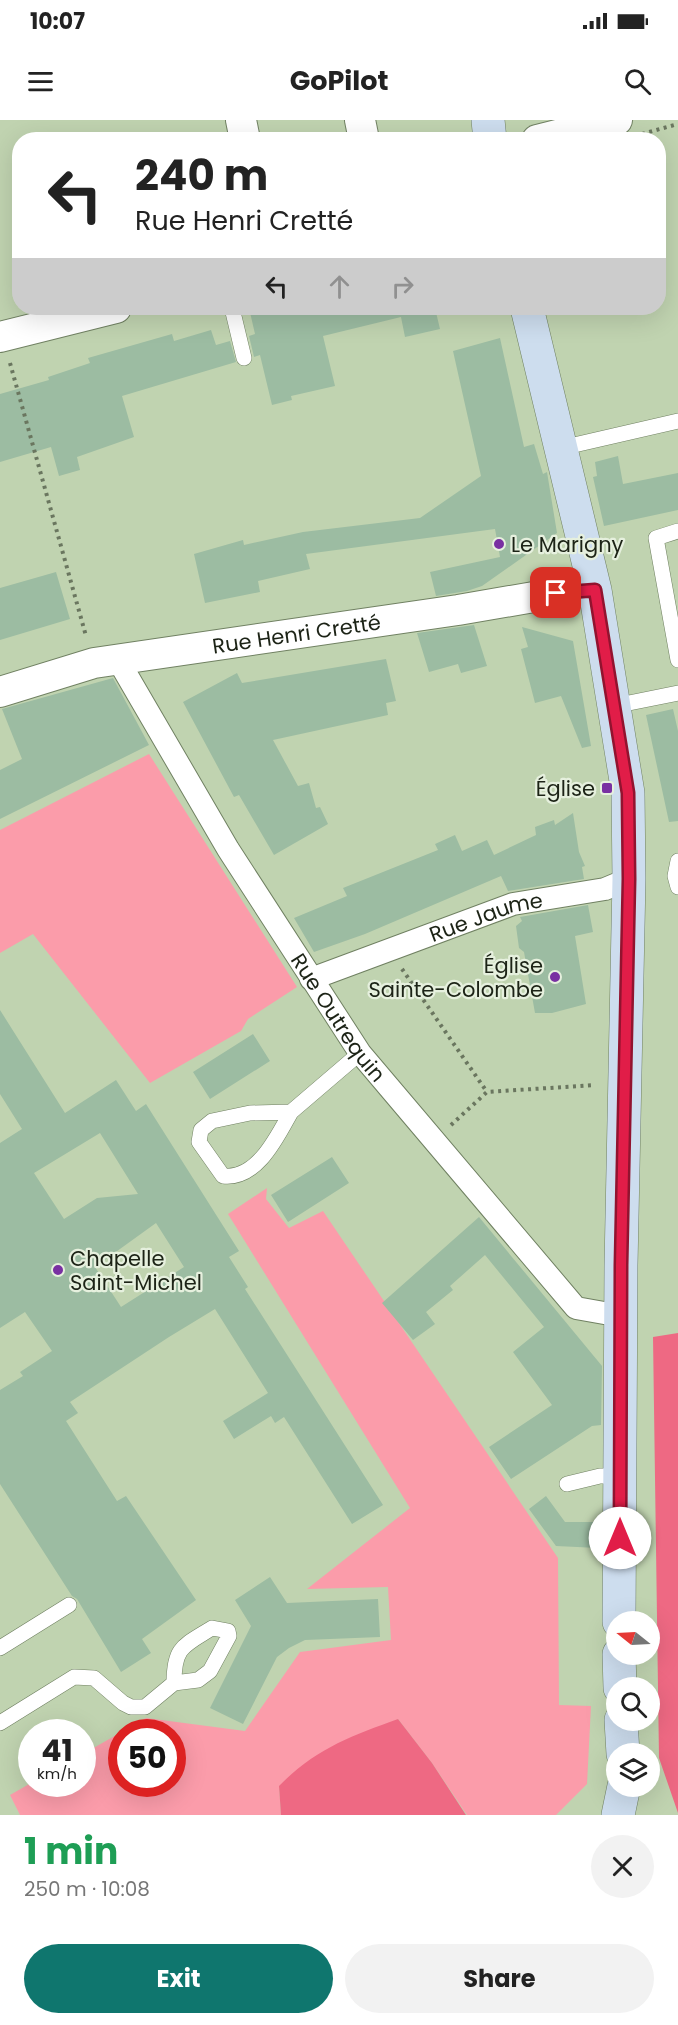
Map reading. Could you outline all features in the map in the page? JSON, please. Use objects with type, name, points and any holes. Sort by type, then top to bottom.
[{"type":"main road","points":[[529,315],[595,590],[628,793],[629,879],[621,1316],[619,1611]]},
{"type":"main road","points":[[618,1815],[622,1797]]},
{"type":"street","points":[[596,132],[625,128]]},
{"type":"street","points":[[1,337],[88,315]]},
{"type":"street","name":"Rue Henri Cretté","points":[[0,692],[106,661],[458,610],[556,593],[595,590]]},
{"type":"street","name":"Rue Outrequin","points":[[106,661],[360,1053],[576,1308],[621,1316]]},
{"type":"street","name":"Rue Jaume","points":[[311,979],[513,904],[605,889],[629,879]]},
{"type":"lane","points":[[234,315],[244,358]]},
{"type":"lane","points":[[561,448],[678,422]]},
{"type":"lane","points":[[678,531],[656,538],[678,660]]},
{"type":"lane","points":[[614,706],[678,693]]},
{"type":"lane","points":[[678,861],[675,876],[678,887]]},
{"type":"lane","points":[[291,1112],[250,1113],[212,1121],[201,1130],[199,1142],[223,1176],[234,1177],[249,1170],[275,1143],[291,1112],[360,1053]]},
{"type":"lane","points":[[567,1484],[600,1476],[620,1476]]},
{"type":"lane","points":[[0,1648],[69,1605]]},
{"type":"lane","points":[[0,1723],[74,1677],[94,1678],[123,1703],[138,1708],[145,1707],[174,1683]]},
{"type":"path","points":[[625,128],[678,124]]},
{"type":"path","points":[[1,337],[106,661]]},
{"type":"path","points":[[389,950],[487,1092]]},
{"type":"path","points":[[434,1140],[487,1092],[626,1083]]},
{"type":"shaded area","points":[[149,754],[297,987],[248,1019],[241,1031],[150,1083],[33,934],[0,953],[0,830]]},
{"type":"shaded area","points":[[267,1188],[266,1199],[289,1228],[323,1211],[558,1558],[559,1705],[591,1706],[587,1784],[556,1815],[467,1815],[432,1763],[398,1719],[279,1786],[281,1815],[20,1815],[10,1795],[18,1790],[18,1797],[96,1797],[96,1747],[108,1740],[108,1797],[186,1797],[186,1723],[245,1731],[300,1652],[391,1640],[388,1587],[307,1589],[410,1508],[228,1214]]},
{"type":"shaded area","points":[[678,1333],[678,1813],[660,1761],[659,1743],[660,1677],[658,1677],[658,1665],[660,1665],[660,1611],[657,1611],[653,1337]]},
{"type":"shaded area","points":[[398,1719],[432,1763],[466,1815],[281,1815],[279,1786],[306,1762],[334,1745]]},
{"type":"building","points":[[251,315],[437,315],[440,329],[405,337],[401,317],[323,336],[335,386],[291,396],[292,400],[272,405],[260,355],[254,357],[249,336],[255,334]]},
{"type":"building","points":[[211,330],[216,345],[230,341],[236,362],[122,396],[134,437],[77,457],[80,470],[59,476],[51,447],[0,462],[0,394],[49,380],[48,377],[90,363],[88,358],[172,334],[174,341]]},
{"type":"building","points":[[500,338],[524,447],[534,444],[543,474],[547,472],[557,533],[482,586],[467,591],[436,596],[430,572],[500,557],[495,529],[306,554],[310,569],[258,581],[260,592],[205,603],[194,554],[243,540],[244,545],[303,532],[420,518],[481,476],[453,351]]},
{"type":"building","points":[[618,456],[623,484],[678,473],[678,510],[604,526],[593,477],[597,476],[595,462]]},
{"type":"building","points":[[56,572],[70,619],[0,640],[0,588]]},
{"type":"building","points":[[474,625],[487,666],[461,673],[458,664],[429,672],[417,633]]},
{"type":"building","points":[[522,627],[573,641],[591,746],[582,748],[561,696],[535,703],[521,649],[528,647]]},
{"type":"building","points":[[386,659],[396,701],[386,703],[388,715],[273,740],[298,786],[309,783],[316,808],[320,807],[328,824],[274,855],[239,795],[234,797],[183,702],[237,673],[242,683]]},
{"type":"building","points":[[113,678],[149,745],[0,819],[0,770],[22,759],[2,709]]},
{"type":"building","points":[[673,709],[678,731],[678,821],[669,822],[646,715]]},
{"type":"building","points":[[573,813],[579,852],[585,866],[582,867],[584,879],[508,891],[501,876],[365,934],[314,952],[294,918],[347,896],[343,888],[438,850],[435,844],[455,835],[462,851],[487,840],[494,855],[536,835],[535,827],[554,820],[555,825]]},
{"type":"building","name":"Église Sainte-Colombe","points":[[588,905],[593,932],[575,936],[586,1004],[552,1013],[535,1013],[524,952],[519,948],[516,926],[522,921],[520,917]]},
{"type":"building","points":[[0,1010],[65,1113],[116,1080],[136,1111],[146,1104],[239,1251],[229,1257],[248,1287],[245,1289],[383,1505],[352,1524],[284,1417],[275,1423],[271,1416],[234,1439],[223,1421],[268,1393],[215,1309],[169,1337],[70,1402],[78,1413],[66,1421],[117,1501],[126,1496],[196,1600],[142,1639],[151,1653],[121,1672],[77,1599],[72,1596],[0,1484],[0,1390],[23,1376],[20,1372],[52,1351],[25,1312],[0,1328],[0,1143],[22,1129],[0,1094]],"holes":[[[100,1133],[138,1194],[97,1198],[64,1219],[34,1173]],[[156,1223],[184,1267],[121,1307],[95,1267]]]},
{"type":"building","points":[[253,1034],[270,1061],[210,1099],[193,1072]]},
{"type":"building","points":[[332,1157],[349,1183],[288,1222],[271,1195]]},
{"type":"building","points":[[479,1217],[602,1366],[601,1425],[592,1426],[511,1479],[489,1447],[552,1405],[513,1352],[544,1327],[485,1255],[450,1286],[453,1290],[426,1312],[435,1324],[413,1340],[382,1303]]},
{"type":"building","points":[[546,1496],[565,1522],[599,1522],[598,1548],[556,1546],[529,1509]]},
{"type":"building","points":[[270,1577],[287,1603],[378,1599],[380,1637],[305,1640],[289,1648],[277,1657],[243,1724],[210,1708],[251,1626],[235,1600]]},
{"type":"place","name":"Le Marigny","points":[[499,544]]},
{"type":"place","name":"Église","points":[[607,788]]},
{"type":"place","name":"Église Sainte-Colombe","points":[[555,977]]},
{"type":"place","name":"Chapelle Saint-Michel","points":[[58,1270]]},
{"type":"route","points":[[556,593],[595,590],[628,793],[626,1083],[621,1265],[620,1538]]}]
